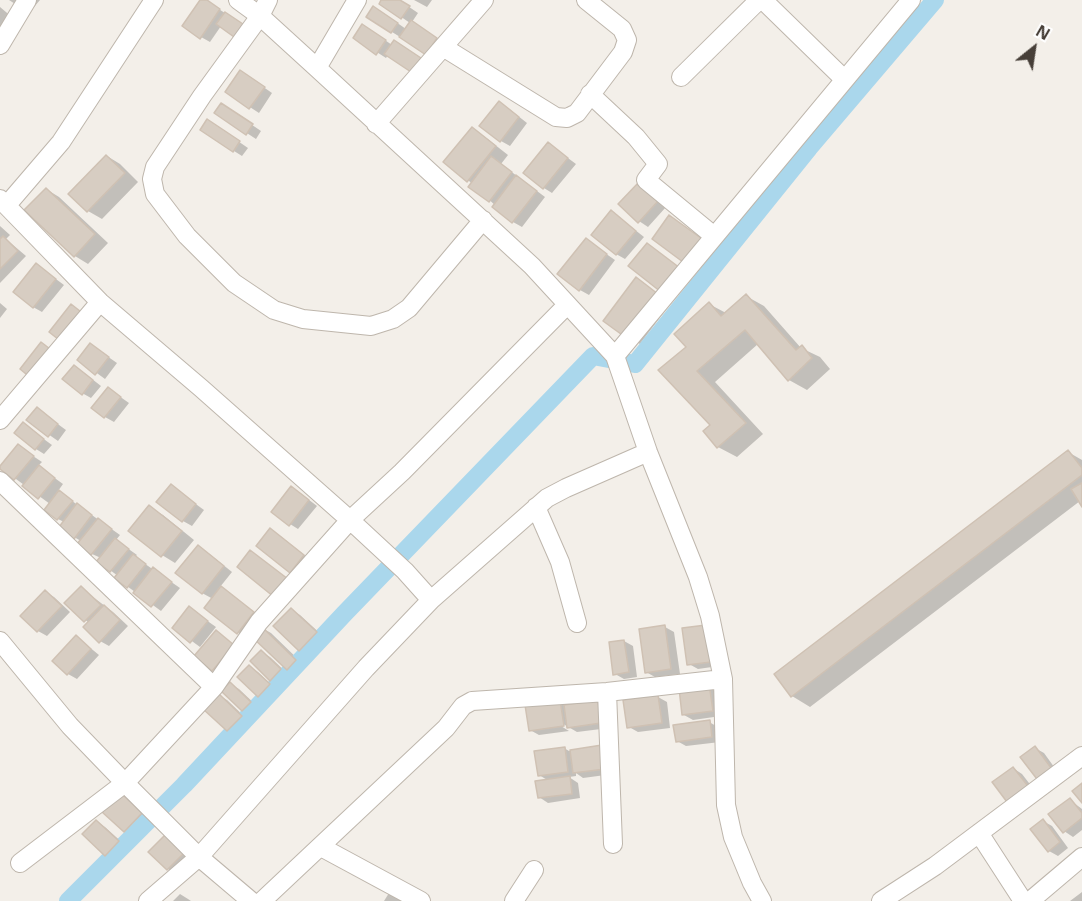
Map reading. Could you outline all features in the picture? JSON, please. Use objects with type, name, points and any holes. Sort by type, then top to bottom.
[{"type":"street","points":[[0,45],[27,0]]},
{"type":"street","points":[[154,0],[61,142],[3,202],[100,302],[350,520],[384,554],[405,571],[431,600]]},
{"type":"street","points":[[238,0],[260,16],[532,266],[616,360],[648,452],[698,577],[710,616],[723,679],[726,805],[734,837],[752,883],[762,901]]},
{"type":"street","points":[[268,0],[260,16],[202,96],[155,167],[152,178],[155,194],[187,236],[234,283],[274,310],[303,319],[371,326],[393,319],[409,308],[483,220]]},
{"type":"street","points":[[317,68],[357,0]]},
{"type":"street","points":[[376,124],[484,0]]},
{"type":"street","points":[[443,47],[556,117],[567,118],[577,113],[623,52],[627,40],[622,29],[586,0]]},
{"type":"street","points":[[681,77],[761,0],[844,79]]},
{"type":"street","points":[[616,360],[714,236],[911,0]]},
{"type":"street","points":[[590,94],[636,137],[658,164],[646,180],[714,236]]},
{"type":"street","points":[[0,420],[100,302]]},
{"type":"street","points":[[20,863],[125,783],[214,687],[259,622],[350,520],[402,472],[567,305]]},
{"type":"street","points":[[148,901],[200,857],[366,668],[431,600],[547,498],[648,452]]},
{"type":"street","points":[[0,481],[214,687]]},
{"type":"street","points":[[536,507],[560,562],[576,623]]},
{"type":"street","points":[[0,641],[6,662],[152,811],[251,901]]},
{"type":"street","points":[[262,901],[446,728],[463,706],[472,701],[607,692],[723,679]]},
{"type":"street","points":[[607,692],[613,844]]},
{"type":"street","points":[[881,901],[935,866],[1082,756]]},
{"type":"street","points":[[979,833],[1023,901]]},
{"type":"street","points":[[321,847],[421,901]]},
{"type":"street","points":[[1030,901],[1082,857]]},
{"type":"street","points":[[514,901],[534,870]]},
{"type":"building","points":[[200,0],[207,0],[220,9],[200,39],[182,26]]},
{"type":"building","points":[[381,0],[400,0],[410,6],[401,19],[379,4]]},
{"type":"building","points":[[373,6],[398,23],[391,33],[366,17]]},
{"type":"building","points":[[225,12],[243,24],[234,37],[216,24]]},
{"type":"building","points":[[411,20],[437,38],[426,55],[399,37]]},
{"type":"building","points":[[362,24],[386,40],[376,55],[353,38]]},
{"type":"building","points":[[394,40],[421,58],[411,72],[384,54]]},
{"type":"building","points":[[240,70],[265,87],[249,109],[225,92]]},
{"type":"building","points":[[499,101],[519,117],[500,142],[479,126]]},
{"type":"building","points":[[221,103],[253,124],[246,135],[214,113]]},
{"type":"building","points":[[207,119],[240,141],[233,152],[200,130]]},
{"type":"building","points":[[472,127],[496,146],[467,182],[443,162]]},
{"type":"building","points":[[548,142],[568,158],[543,189],[523,173]]},
{"type":"building","points":[[106,155],[125,173],[87,212],[68,194]]},
{"type":"building","points":[[491,156],[512,172],[489,202],[468,187]]},
{"type":"building","points":[[516,175],[537,191],[512,223],[492,207]]},
{"type":"building","points":[[639,182],[658,201],[638,223],[618,204]]},
{"type":"building","points":[[46,188],[95,234],[74,257],[24,210]]},
{"type":"building","points":[[611,210],[636,231],[616,255],[591,235]]},
{"type":"building","points":[[669,215],[705,241],[687,265],[652,239]]},
{"type":"building","points":[[3,236],[18,251],[0,269],[0,239]]},
{"type":"building","points":[[586,238],[607,254],[579,291],[557,274]]},
{"type":"building","points":[[647,243],[680,268],[661,292],[628,266]]},
{"type":"building","points":[[36,263],[56,279],[33,308],[13,292]]},
{"type":"building","points":[[636,277],[658,294],[625,337],[603,321]]},
{"type":"building","points":[[746,294],[796,350],[802,345],[812,358],[788,381],[745,330],[697,371],[746,423],[717,448],[703,431],[710,425],[658,370],[686,347],[674,334],[709,302],[721,316]]},
{"type":"building","points":[[71,304],[85,315],[63,343],[49,332]]},
{"type":"building","points":[[41,342],[54,352],[32,379],[20,369]]},
{"type":"building","points":[[90,343],[109,357],[95,375],[77,360]]},
{"type":"building","points":[[74,365],[93,380],[82,395],[62,379]]},
{"type":"building","points":[[108,387],[121,397],[104,418],[91,408]]},
{"type":"building","points":[[37,407],[58,424],[48,437],[26,420]]},
{"type":"building","points":[[23,422],[44,439],[35,450],[14,433]]},
{"type":"building","points":[[18,444],[34,456],[14,480],[0,469],[0,466]]},
{"type":"building","points":[[1068,450],[1082,468],[1082,475],[791,697],[774,674]]},
{"type":"building","points":[[39,465],[55,478],[38,499],[22,486]]},
{"type":"building","points":[[1082,483],[1082,507],[1071,489]]},
{"type":"building","points":[[171,484],[196,504],[182,522],[156,502]]},
{"type":"building","points":[[291,486],[309,500],[289,526],[271,512]]},
{"type":"building","points":[[59,490],[73,501],[57,520],[44,510]]},
{"type":"building","points":[[77,503],[92,515],[74,539],[59,527]]},
{"type":"building","points":[[149,505],[182,531],[161,557],[128,531]]},
{"type":"building","points":[[98,518],[112,529],[91,555],[77,544]]},
{"type":"building","points":[[270,528],[304,555],[290,573],[256,546]]},
{"type":"building","points":[[115,538],[129,549],[110,572],[96,562]]},
{"type":"building","points":[[198,545],[224,566],[202,594],[175,573]]},
{"type":"building","points":[[250,550],[288,579],[274,597],[237,567]]},
{"type":"building","points":[[133,554],[146,564],[127,588],[114,578]]},
{"type":"building","points":[[153,567],[172,582],[151,607],[133,593]]},
{"type":"building","points":[[81,586],[101,605],[84,622],[64,603]]},
{"type":"building","points":[[221,586],[254,612],[237,634],[204,608]]},
{"type":"building","points":[[45,590],[62,606],[37,632],[20,616]]},
{"type":"building","points":[[104,605],[120,620],[99,643],[83,627]]},
{"type":"building","points":[[189,606],[208,621],[190,643],[172,628]]},
{"type":"building","points":[[291,608],[317,632],[299,651],[273,626]]},
{"type":"building","points":[[665,625],[671,669],[645,673],[639,629]]},
{"type":"building","points":[[706,625],[711,662],[687,665],[682,628]]},
{"type":"building","points":[[261,626],[296,660],[287,670],[252,637]]},
{"type":"building","points":[[216,630],[234,645],[212,671],[194,656]]},
{"type":"building","points":[[76,635],[91,649],[67,675],[52,661]]},
{"type":"building","points":[[624,640],[629,672],[613,675],[609,642]]},
{"type":"building","points":[[261,650],[281,669],[270,681],[250,661]]},
{"type":"building","points":[[249,665],[270,684],[258,697],[237,677]]},
{"type":"building","points":[[230,682],[251,702],[242,711],[221,691]]},
{"type":"building","points":[[709,684],[713,711],[682,715],[679,688]]},
{"type":"building","points":[[218,693],[242,716],[227,731],[203,709]]},
{"type":"building","points":[[658,695],[662,723],[627,728],[623,700]]},
{"type":"building","points":[[560,700],[564,726],[529,731],[525,705]]},
{"type":"building","points":[[598,700],[601,723],[567,728],[564,705]]},
{"type":"building","points":[[710,720],[712,737],[676,742],[673,725]]},
{"type":"building","points":[[602,745],[605,769],[573,773],[570,750]]},
{"type":"building","points":[[1035,746],[1054,772],[1040,783],[1020,757]]},
{"type":"building","points":[[565,747],[568,772],[538,776],[534,751]]},
{"type":"building","points":[[1013,767],[1031,790],[1010,806],[992,782]]},
{"type":"building","points":[[570,776],[572,794],[538,798],[535,781]]},
{"type":"building","points":[[1082,783],[1082,803],[1072,791]]},
{"type":"building","points":[[121,793],[142,813],[124,832],[102,812]]},
{"type":"building","points":[[1070,798],[1082,813],[1082,818],[1063,833],[1048,814]]},
{"type":"building","points":[[1043,819],[1060,842],[1048,852],[1030,829]]},
{"type":"building","points":[[96,820],[119,841],[105,856],[82,834]]},
{"type":"building","points":[[166,834],[185,852],[167,870],[148,852]]},
{"type":"waterway","points":[[68,901],[184,785],[344,614],[593,356],[635,364],[809,148],[935,0]]}]
